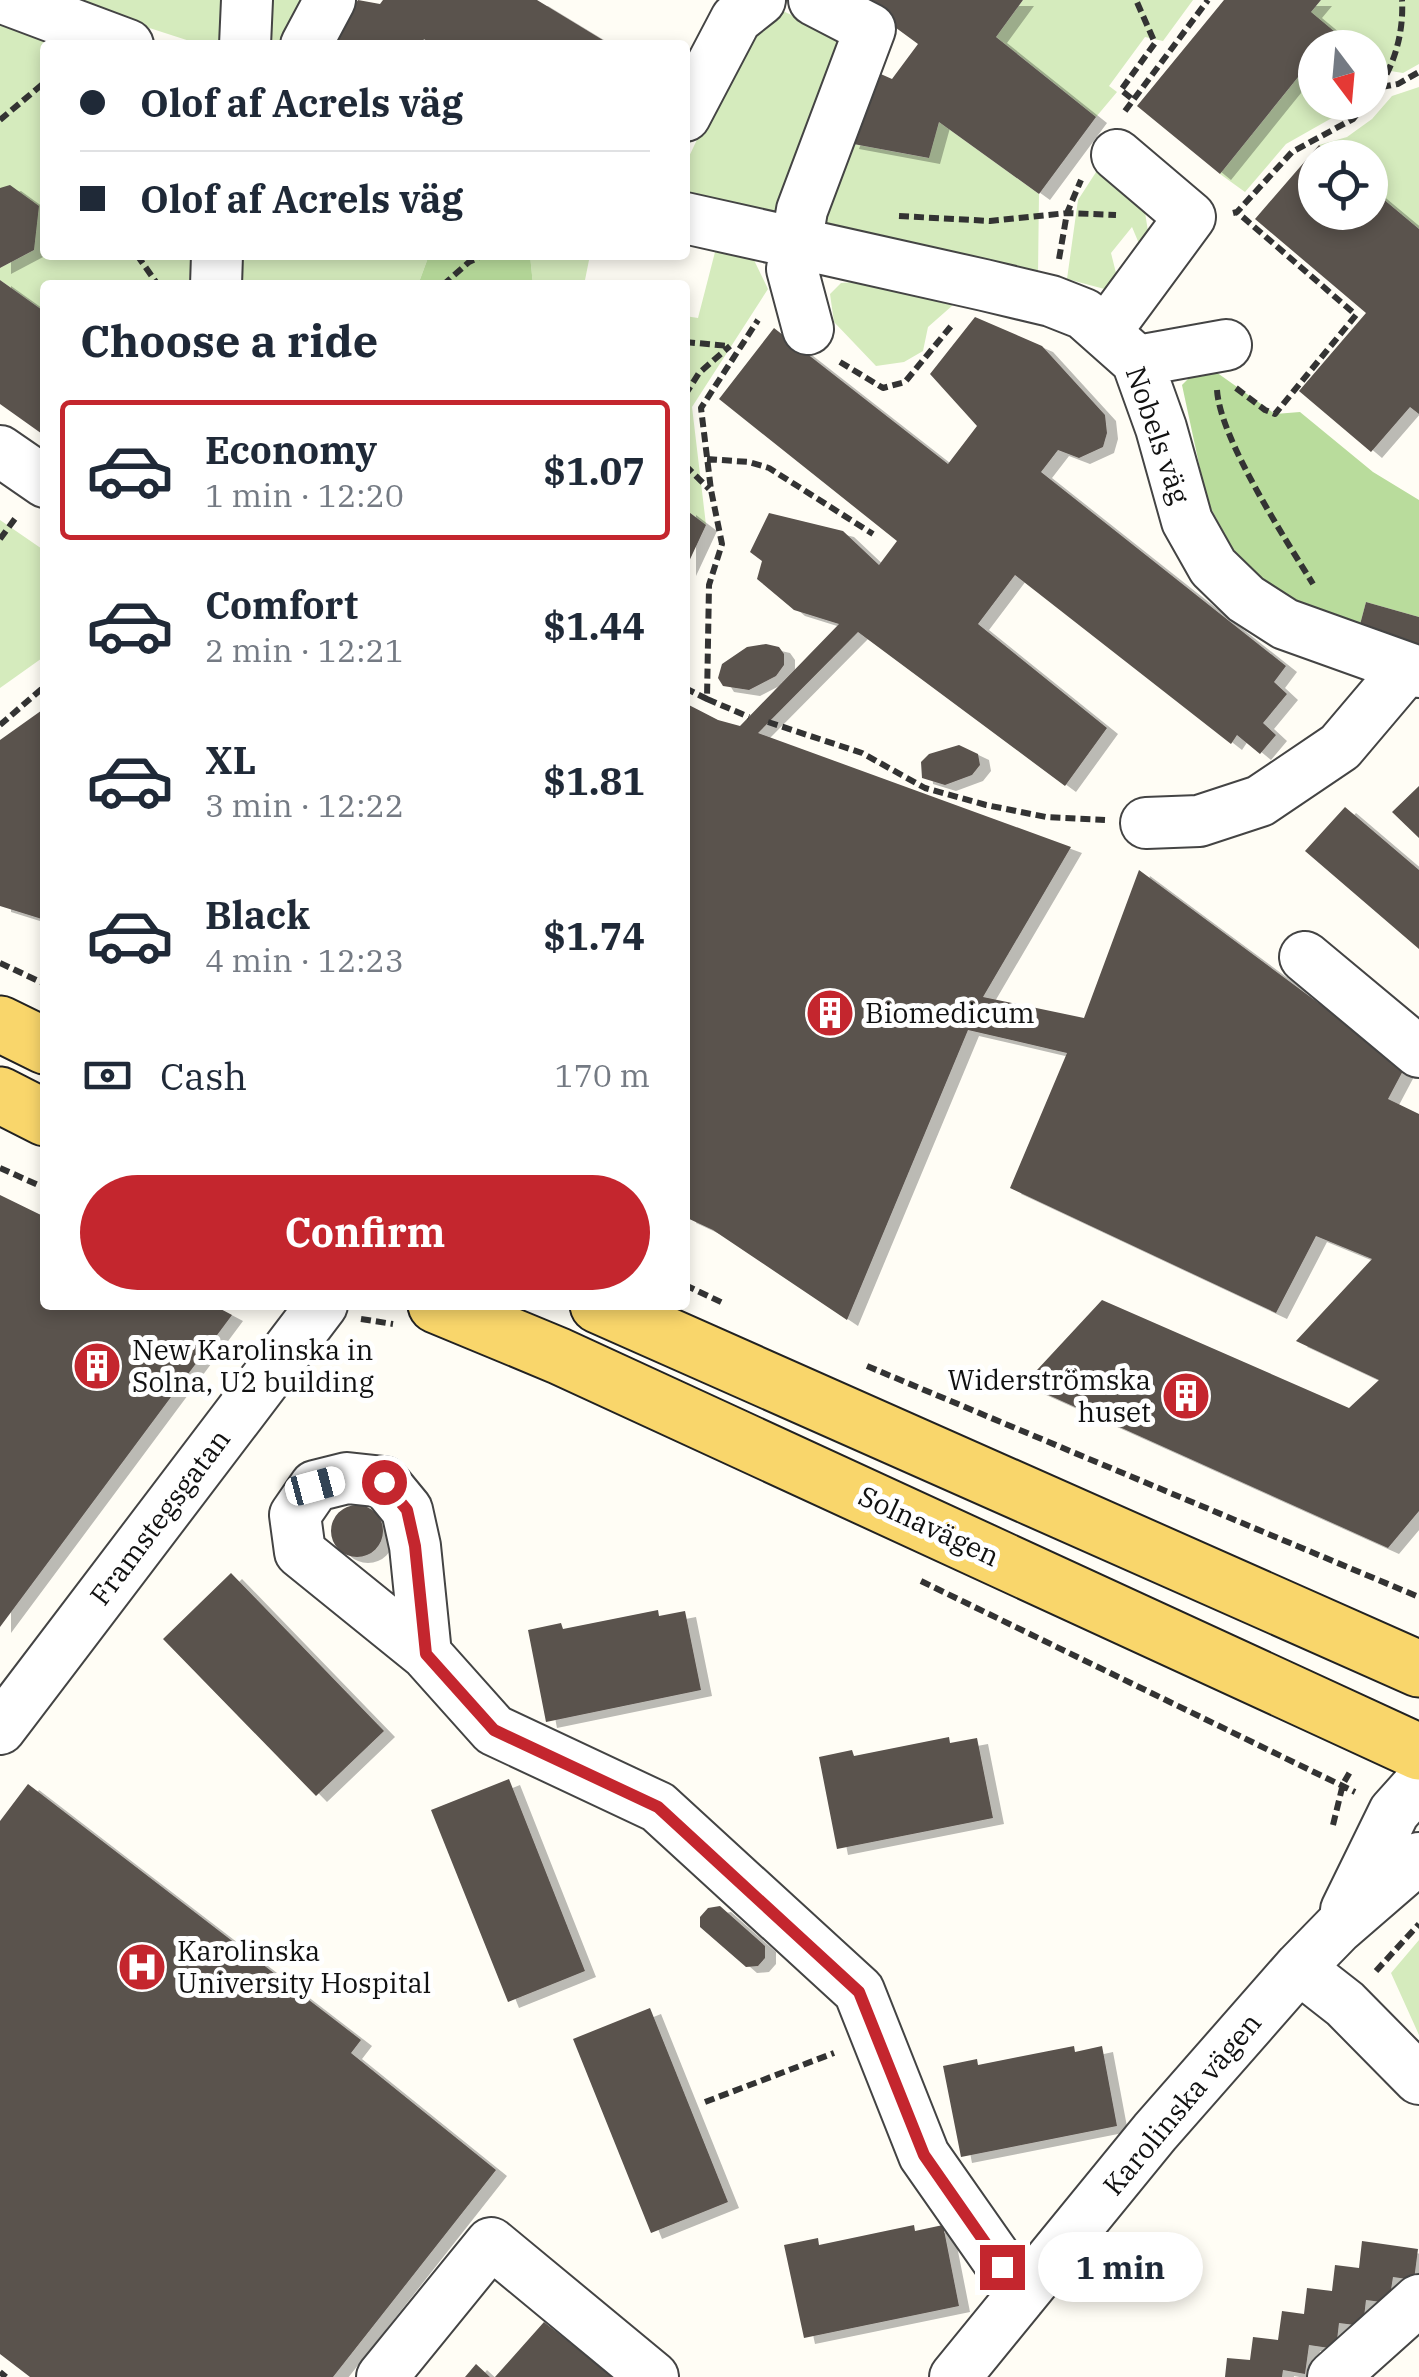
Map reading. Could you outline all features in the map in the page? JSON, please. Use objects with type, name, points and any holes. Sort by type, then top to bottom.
[{"type":"main road","points":[[0,1024],[40,1044]]},
{"type":"main road","points":[[0,1095],[40,1115]]},
{"type":"main road","name":"Solnavägen","points":[[448,1310],[559,1356],[1419,1752]]},
{"type":"main road","points":[[609,1310],[1419,1669]]},
{"type":"street","points":[[8,0],[115,40]]},
{"type":"street","points":[[244,40],[247,0]]},
{"type":"street","points":[[309,40],[330,0]]},
{"type":"street","points":[[690,106],[736,19],[760,0]]},
{"type":"street","points":[[808,330],[794,257],[802,210],[870,29],[814,0]]},
{"type":"street","points":[[1117,155],[1214,214],[1122,346]]},
{"type":"street","points":[[690,220],[794,257],[984,286],[1051,302],[1084,314],[1122,346],[1210,356]]},
{"type":"street","name":"Nobels väg","points":[[1122,346],[1161,428],[1187,521],[1213,568],[1246,599],[1286,624],[1413,670]]},
{"type":"street","points":[[0,451],[40,479]]},
{"type":"street","points":[[1146,823],[1199,821],[1260,801],[1340,747],[1413,670]]},
{"type":"street","points":[[1306,957],[1419,1052]]},
{"type":"street","name":"Framstegsgatan","points":[[0,1729],[318,1310]]},
{"type":"street","points":[[426,1654],[494,1730],[658,1807],[859,1992],[924,2155],[1022,2295]]},
{"type":"street","name":"Karolinska vägen","points":[[1338,1928],[1394,1812],[1419,1784]]},
{"type":"street","name":"Karolinska vägen","points":[[955,2377],[1155,2132],[1299,1968],[1338,1928],[1419,1858]]},
{"type":"street","points":[[1299,1968],[1345,2004],[1419,2079]]},
{"type":"street","points":[[382,2377],[491,2243],[653,2377]]},
{"type":"street","points":[[1333,2377],[1419,2300]]},
{"type":"path","points":[[1132,98],[1121,90],[1155,43],[1136,0]]},
{"type":"path","points":[[1388,75],[1403,20],[1402,0]]},
{"type":"path","points":[[1388,86],[1419,72]]},
{"type":"path","points":[[0,120],[40,86]]},
{"type":"path","points":[[1210,356],[1265,410],[1275,414],[1356,315],[1214,214],[1292,152],[1351,120]]},
{"type":"path","points":[[896,216],[990,221],[1067,213]]},
{"type":"path","points":[[707,698],[710,586],[722,544],[710,490],[702,408],[794,257]]},
{"type":"path","points":[[449,280],[474,260]]},
{"type":"path","points":[[808,330],[844,367],[882,388],[894,385],[905,382],[984,286]]},
{"type":"path","points":[[690,342],[740,346]]},
{"type":"path","points":[[690,388],[730,346]]},
{"type":"path","points":[[1210,356],[1218,403],[1228,431],[1270,515],[1317,590]]},
{"type":"path","points":[[707,459],[769,468],[873,534]]},
{"type":"path","points":[[690,470],[710,490]]},
{"type":"path","points":[[0,724],[40,690]]},
{"type":"path","points":[[690,690],[748,717]]},
{"type":"path","points":[[768,722],[862,752],[925,788],[986,806],[1046,817],[1146,823]]},
{"type":"path","points":[[0,964],[40,982]]},
{"type":"path","points":[[0,1168],[40,1186]]},
{"type":"path","points":[[690,1287],[737,1310]]},
{"type":"path","points":[[862,1364],[1419,1597]]},
{"type":"path","points":[[706,2102],[877,2036]]},
{"type":"green space","points":[[63,0],[229,0],[226,40],[187,40]]},
{"type":"green space","points":[[254,0],[300,0],[281,40],[261,40]]},
{"type":"green space","points":[[1023,0],[1193,0],[1163,41],[1145,37],[1109,86],[1117,92],[1096,117],[996,37]]},
{"type":"green space","points":[[1321,0],[1419,0],[1419,64],[1403,73],[1388,71],[1388,30],[1317,30],[1311,12]]},
{"type":"green space","points":[[0,11],[78,40],[40,40],[40,260],[191,260],[189,280],[40,280],[40,308],[0,280],[0,268],[34,250],[0,188]]},
{"type":"green space","points":[[783,11],[848,42],[784,219],[690,200],[690,154],[747,34]]},
{"type":"green space","points":[[1298,77],[1298,120],[1328,120],[1286,144],[1245,192],[1220,174]]},
{"type":"green space","points":[[1419,87],[1419,229],[1388,203],[1388,140],[1336,140],[1371,120],[1388,120],[1388,101]]},
{"type":"green space","points":[[939,122],[1039,194],[1038,274],[831,229],[821,218],[848,143],[928,158]]},
{"type":"green space","points":[[1098,169],[1144,206],[1150,244],[1143,253],[1132,227],[1111,253],[1118,281],[1112,291],[1067,279],[1078,200]]},
{"type":"green space","points":[[715,252],[753,258],[768,289],[692,407],[706,525],[690,513],[690,317],[698,318]]},
{"type":"green space","points":[[234,260],[427,260],[420,280],[234,280]]},
{"type":"green space","points":[[427,260],[530,260],[532,280],[420,280]]},
{"type":"green space","points":[[530,260],[589,260],[585,280],[532,280]]},
{"type":"green space","points":[[854,282],[953,305],[928,327],[923,351],[904,362],[876,366],[834,322],[830,294],[841,283]]},
{"type":"green space","points":[[1199,368],[1216,372],[1275,414],[1300,412],[1373,472],[1419,500],[1419,617],[1366,602],[1358,632],[1285,601],[1233,549],[1207,501],[1182,385]]},
{"type":"green space","points":[[0,520],[40,548],[40,660],[0,688]]},
{"type":"green space","points":[[1419,1940],[1419,2035],[1391,1973]]},
{"type":"building","points":[[358,0],[380,4],[383,0],[537,0],[603,40],[424,39],[331,40]]},
{"type":"building","points":[[858,0],[1023,0],[996,37],[1096,117],[1039,194],[939,122],[929,158],[848,143],[874,71],[892,79],[918,44]]},
{"type":"building","points":[[1224,0],[1321,0],[1311,12],[1333,30],[1298,30],[1298,77],[1220,174],[1137,106]]},
{"type":"building","points":[[1298,169],[1298,230],[1388,230],[1388,203],[1419,229],[1419,414],[1410,407],[1371,452],[1299,391],[1366,313],[1255,219]]},
{"type":"building","points":[[10,185],[39,206],[34,250],[0,268],[0,188]]},
{"type":"building","points":[[0,280],[40,308],[40,432],[0,404]]},
{"type":"building","points":[[975,317],[1042,346],[1105,415],[1107,433],[1103,447],[1079,458],[1058,450],[1041,472],[1286,666],[1274,682],[1287,694],[1263,723],[1276,735],[1260,754],[1237,735],[1231,744],[1015,575],[978,624],[1107,728],[1065,786],[858,632],[758,733],[1071,847],[983,997],[1084,1018],[1139,870],[1405,1067],[1388,1099],[1419,1114],[1419,1511],[1388,1548],[1024,1384],[1102,1300],[1349,1408],[1379,1380],[1296,1341],[1372,1259],[1316,1236],[1276,1313],[1010,1188],[1067,1053],[968,1030],[847,1320],[713,1230],[690,1219],[690,706],[740,726],[839,624],[794,610],[757,579],[762,561],[750,552],[769,513],[843,531],[879,565],[897,541],[719,399],[774,328],[948,464],[977,426],[930,374]]},
{"type":"building","points":[[690,513],[706,525],[690,559]]},
{"type":"building","points":[[1366,602],[1419,617],[1419,651],[1358,632]]},
{"type":"building","points":[[747,647],[779,647],[784,654],[784,665],[776,676],[749,690],[723,686],[718,678],[722,664]]},
{"type":"building","points":[[40,712],[40,918],[0,906],[0,740]]},
{"type":"building","points":[[959,745],[978,754],[980,765],[972,775],[945,785],[922,778],[921,762],[929,754]]},
{"type":"building","points":[[1419,786],[1419,838],[1392,812]]},
{"type":"building","points":[[1345,807],[1419,870],[1419,949],[1305,851]]},
{"type":"building","name":"New Karolinska in Solna, U2 building","points":[[0,1195],[40,1215],[40,1310],[222,1310],[232,1315],[0,1627]]},
{"type":"building","points":[[357,1505],[376,1512],[383,1531],[376,1550],[357,1557],[338,1550],[331,1531],[338,1512]]},
{"type":"building","points":[[231,1573],[384,1731],[316,1796],[163,1639]]},
{"type":"building","points":[[658,1610],[659,1616],[685,1611],[701,1690],[546,1722],[528,1630],[561,1623],[563,1629]]},
{"type":"building","points":[[949,1737],[950,1743],[977,1738],[993,1818],[837,1849],[819,1757],[852,1750],[854,1756]]},
{"type":"building","points":[[509,1779],[585,1971],[508,2002],[431,1810]]},
{"type":"building","points":[[28,1784],[361,2040],[351,2053],[496,2170],[333,2377],[30,2377],[0,2354],[0,1821]]},
{"type":"building","points":[[720,1906],[765,1946],[765,1958],[758,1966],[746,1967],[700,1927],[700,1917],[708,1908]]},
{"type":"building","points":[[650,2008],[728,2202],[651,2233],[573,2039]]},
{"type":"building","points":[[1074,2046],[1075,2052],[1102,2046],[1117,2126],[961,2157],[943,2066],[977,2059],[978,2065]]},
{"type":"building","points":[[914,2225],[915,2231],[943,2225],[959,2306],[804,2338],[784,2245],[818,2238],[819,2245]]},
{"type":"building","points":[[1362,2241],[1418,2249],[1414,2280],[1393,2277],[1389,2303],[1366,2300],[1363,2326],[1339,2323],[1336,2349],[1309,2345],[1305,2374],[1283,2370],[1282,2377],[1225,2377],[1227,2358],[1250,2360],[1253,2337],[1278,2340],[1282,2311],[1304,2314],[1307,2288],[1332,2291],[1335,2265],[1359,2268]]},
{"type":"building","points":[[544,2322],[613,2377],[495,2377]]},
{"type":"building","points":[[476,2364],[490,2377],[465,2377]]},
{"type":"place","name":"Biomedicum","points":[[830,1013]]},
{"type":"place","name":"New Karolinska in Solna, U2 building","points":[[97,1366]]},
{"type":"place","name":"Widerströmska huset","points":[[1186,1396]]},
{"type":"place","name":"Karolinska University Hospital","points":[[142,1967]]},
{"type":"route","points":[[384,1482],[407,1510],[415,1546],[426,1654],[494,1730],[658,1807],[859,1992],[924,2155],[1002,2267]]}]
